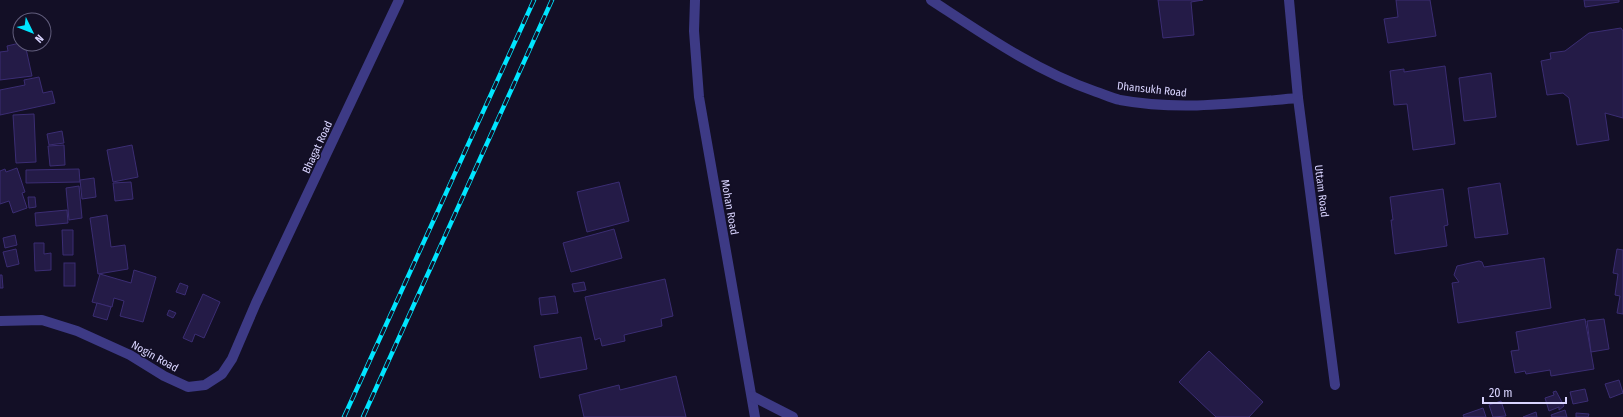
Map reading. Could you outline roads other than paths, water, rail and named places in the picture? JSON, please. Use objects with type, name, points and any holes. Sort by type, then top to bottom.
[{"type":"street","name":"Bhagat Road","points":[[256,303],[399,0]]},
{"type":"street","name":"Mohan Road","points":[[695,0],[694,31],[699,97],[755,417]]},
{"type":"street","name":"Dhansukh Road","points":[[931,0],[998,44],[1068,82],[1119,100],[1172,105],[1222,105],[1298,98]]},
{"type":"street","name":"Uttam Road","points":[[1289,0],[1298,98],[1335,385]]},
{"type":"street","name":"Nogin Road","points":[[0,321],[42,320],[77,331],[130,355],[164,376],[188,386],[205,385],[222,374],[232,359],[256,303]]},
{"type":"street","points":[[752,396],[793,417]]},
{"type":"railway","points":[[344,417],[534,0]]},
{"type":"railway","points":[[363,417],[552,0]]}]
